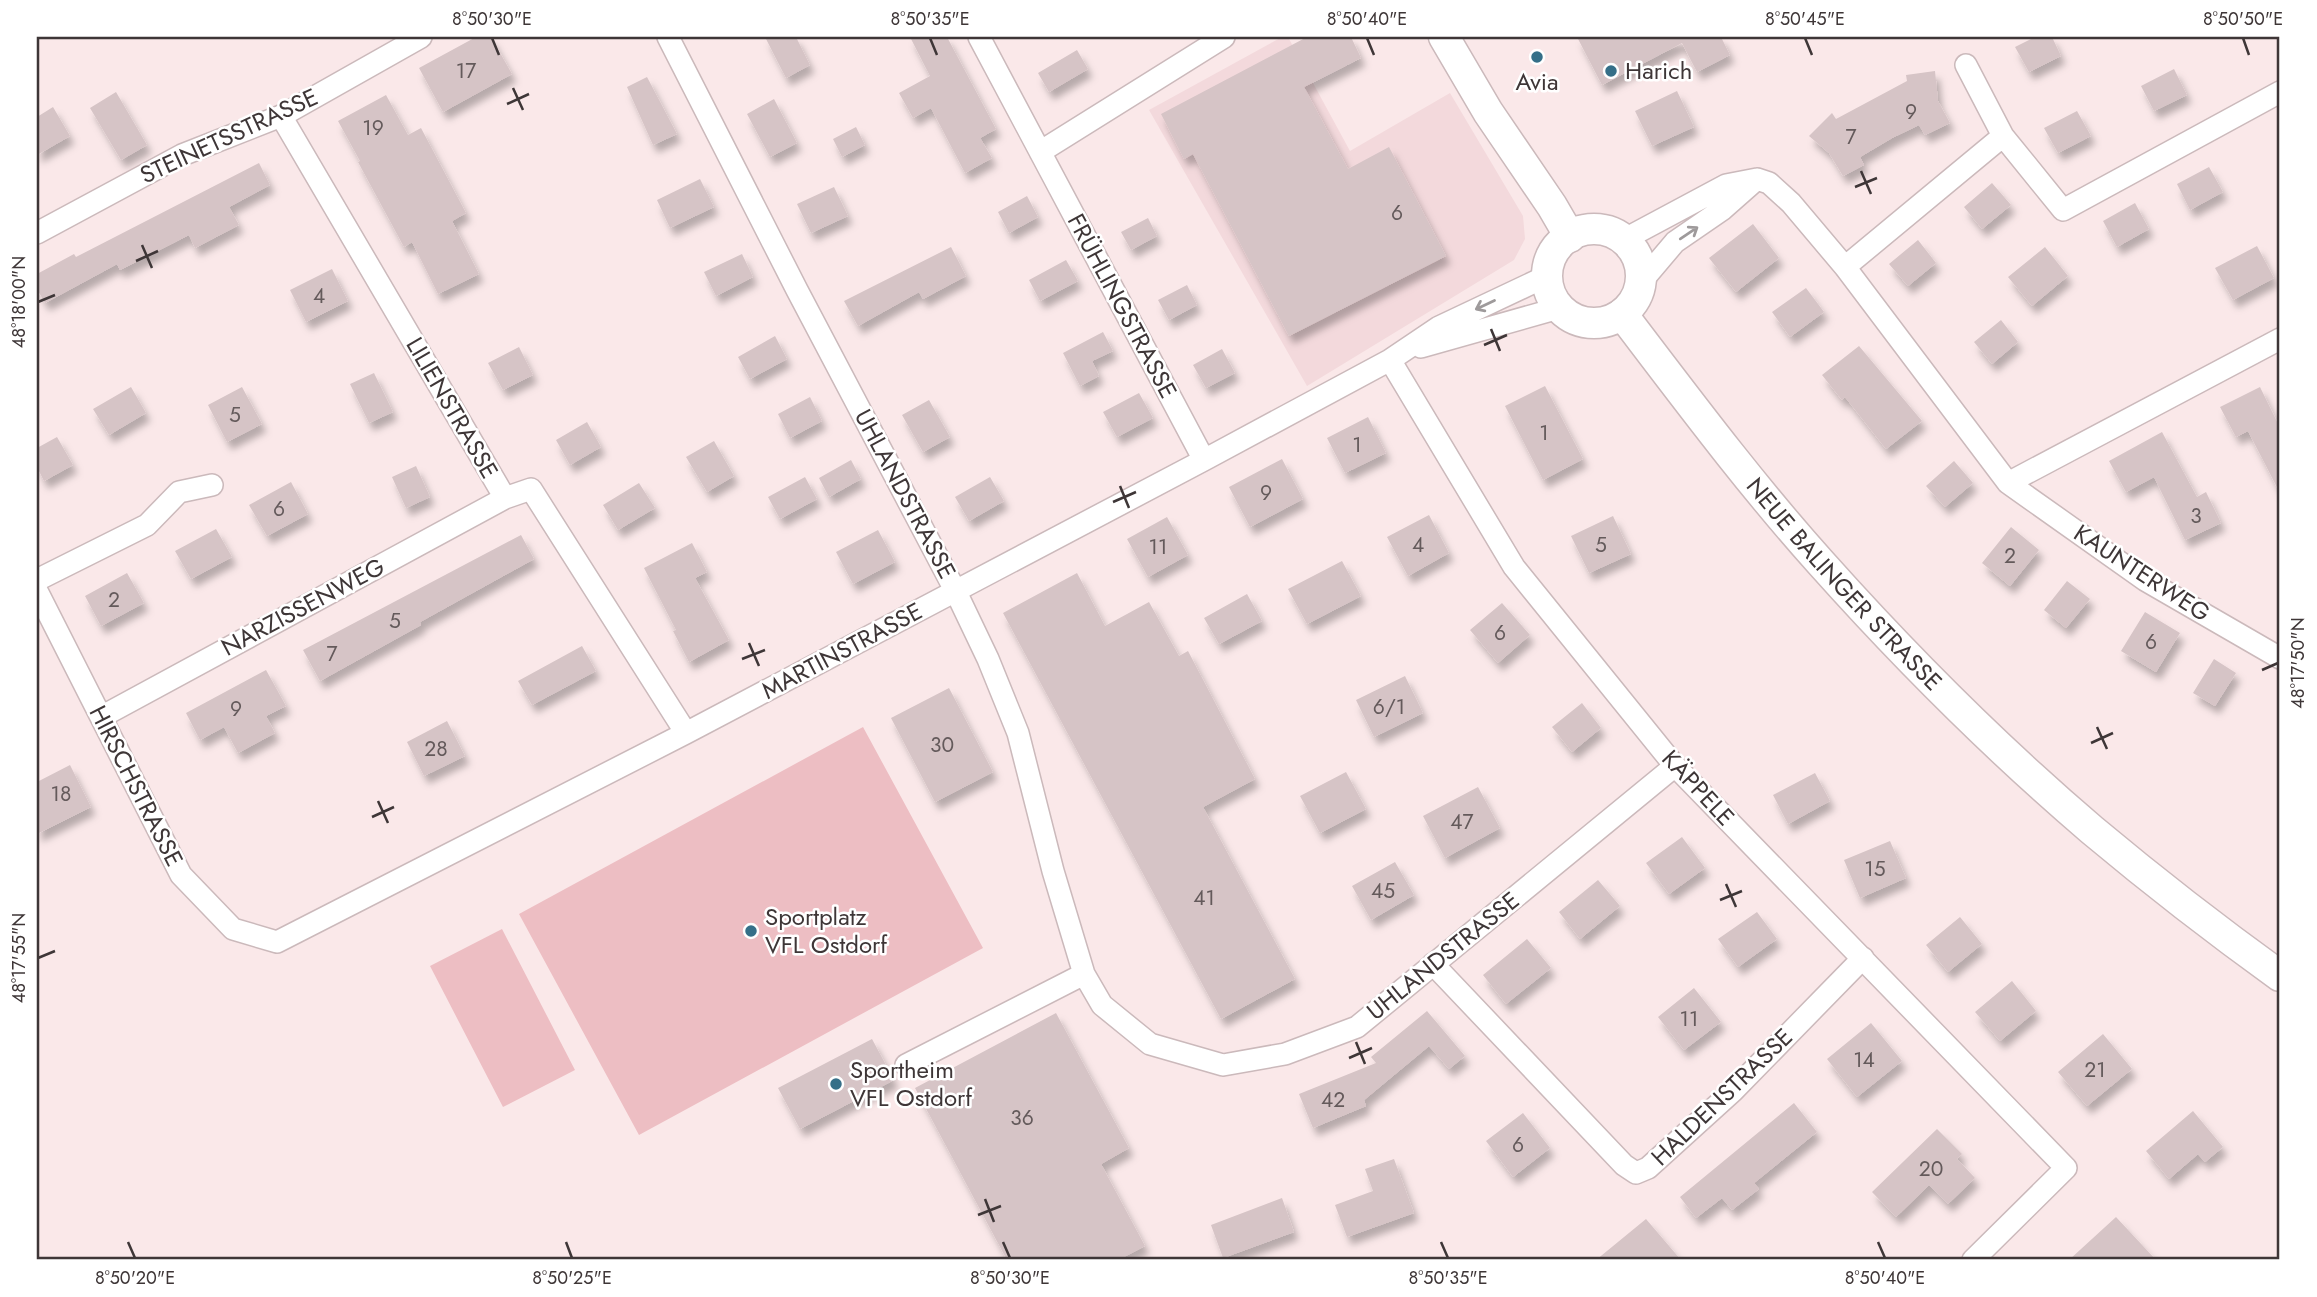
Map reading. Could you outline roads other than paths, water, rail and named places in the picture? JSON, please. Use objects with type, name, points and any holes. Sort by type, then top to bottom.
[{"type":"main road","points":[[1444,37],[1488,112],[1570,237]]},
{"type":"main road","points":[[1585,229],[1604,230],[1625,239],[1638,258],[1642,281],[1635,301],[1622,314],[1605,322],[1586,322],[1568,316],[1559,308],[1551,294],[1547,276],[1555,250],[1585,229]]},
{"type":"main road","name":"NEUE BALINGER STRASSE","points":[[1622,314],[1718,439],[1819,561],[1903,652],[2092,830],[2220,933],[2280,976]]},
{"type":"street","name":"STEINETSSTRASSE","points":[[37,233],[182,155],[281,116],[421,37]]},
{"type":"street","name":"UHLANDSTRASSE","points":[[668,37],[956,592],[988,659],[1018,733],[1053,871],[1084,974],[1102,1005],[1150,1044],[1223,1065],[1285,1054],[1357,1027],[1675,766]]},
{"type":"street","name":"FRÜHLINGSTRASSE","points":[[979,37],[1204,460]]},
{"type":"street","points":[[1040,152],[1224,37]]},
{"type":"street","points":[[1966,65],[2003,136],[2063,210],[2280,92]]},
{"type":"street","name":"LILIENSTRASSE","points":[[281,116],[505,498],[531,489],[686,733]]},
{"type":"street","points":[[1845,267],[2003,136]]},
{"type":"street","points":[[1625,239],[1726,185],[1757,180]]},
{"type":"street","points":[[1642,281],[1675,242],[1723,209],[1757,180]]},
{"type":"street","name":"KAUNTERWEG","points":[[1757,180],[1769,183],[1791,203],[1845,267],[2008,483],[2145,580],[2280,658]]},
{"type":"street","name":"MARTINSTRASSE","points":[[277,942],[956,592],[1396,357],[1438,327],[1547,276]]},
{"type":"street","name":"MARTINSTRASSE","points":[[1396,357],[1559,308]]},
{"type":"street","points":[[2008,483],[2280,339]]},
{"type":"street","name":"KÄPPELE","points":[[1396,357],[1514,567],[1675,766],[2066,1168],[1973,1260]]},
{"type":"street","points":[[37,580],[147,525],[178,492],[212,485]]},
{"type":"street","name":"NARZISSENWEG","points":[[101,717],[505,498]]},
{"type":"street","name":"HIRSCHSTRASSE","points":[[37,591],[181,875],[233,929],[277,942]]},
{"type":"street","name":"HALDENSTRASSE","points":[[1433,964],[1624,1165],[1636,1173],[1648,1168],[1733,1091],[1863,958]]},
{"type":"street","points":[[906,1065],[1084,974]]},
{"type":"place","name":"Avia","points":[[1537,57]]},
{"type":"place","name":"Harich","points":[[1611,71]]},
{"type":"place","name":"Sportplatz VFL Ostdorf","points":[[751,931]]},
{"type":"place","name":"Sportheim VFL Ostdorf","points":[[836,1084]]}]
